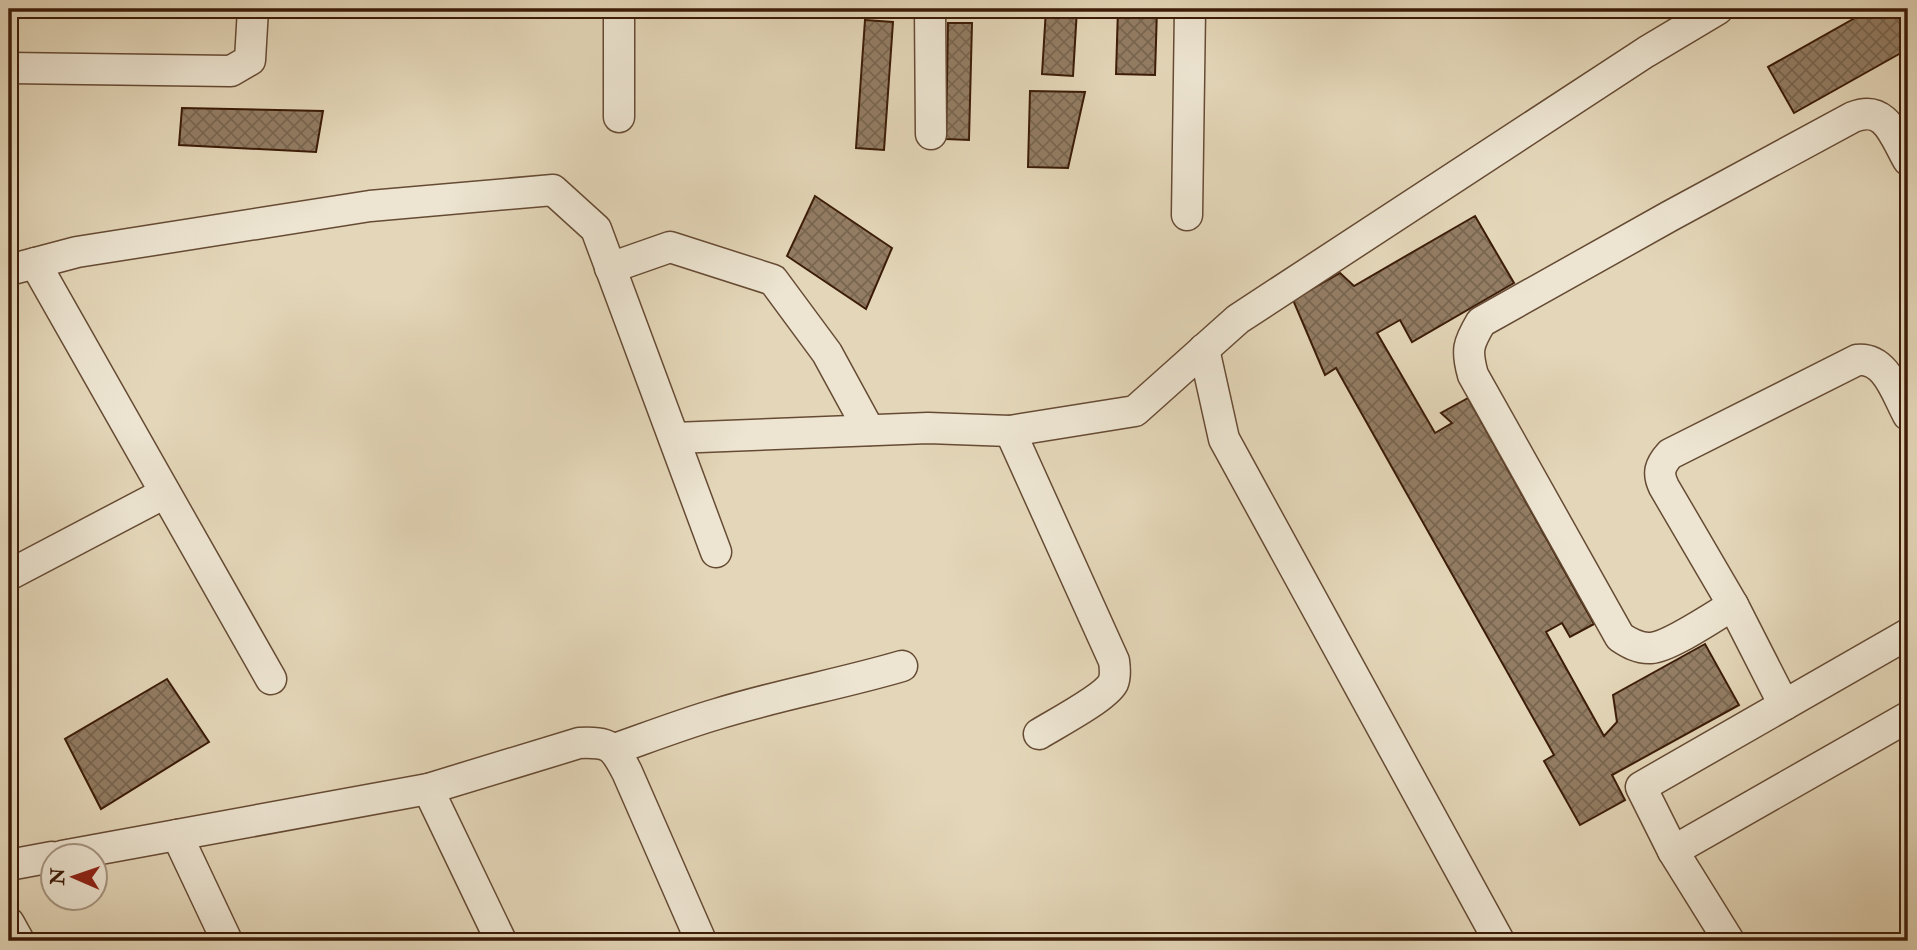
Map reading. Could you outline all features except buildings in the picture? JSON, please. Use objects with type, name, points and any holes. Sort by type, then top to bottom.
[{"type":"street","points":[[9,68],[231,71],[250,60],[253,9]]},
{"type":"street","points":[[619,9],[619,117]]},
{"type":"street","points":[[930,9],[931,134]]},
{"type":"street","points":[[1187,215],[1191,9]]},
{"type":"street","points":[[674,438],[928,428],[1010,431],[1135,411],[1238,319],[1634,60],[1718,9]]},
{"type":"street","points":[[1733,605],[1661,647],[1644,648],[1630,644],[1620,637],[1473,375],[1468,358],[1469,342],[1481,322],[1853,117],[1872,113],[1886,121],[1908,160]]},
{"type":"street","points":[[271,679],[165,493],[22,267],[77,252],[370,206],[553,190],[596,229],[716,552]]},
{"type":"street","points":[[610,268],[670,247],[773,280],[827,353],[869,430]]},
{"type":"street","points":[[1204,349],[1224,439],[1499,941]]},
{"type":"street","points":[[1784,705],[1733,605],[1660,480],[1659,471],[1663,461],[1670,454],[1857,360],[1867,359],[1878,364],[1908,415]]},
{"type":"street","points":[[1010,431],[1114,661],[1115,671],[1114,681],[1102,694],[1039,734]]},
{"type":"street","points":[[9,575],[165,493]]},
{"type":"street","points":[[1729,941],[1673,851],[1641,787],[1908,634]]},
{"type":"street","points":[[108,848],[428,789],[579,743],[598,742],[615,749],[717,714],[902,666]]},
{"type":"street","points":[[1673,851],[1908,717]]},
{"type":"street","points":[[615,749],[701,941]]},
{"type":"street","points":[[428,789],[501,941]]},
{"type":"street","points":[[177,835],[227,941]]},
{"type":"street","points":[[9,865],[38,860]]},
{"type":"street","points":[[9,923],[19,941]]}]
